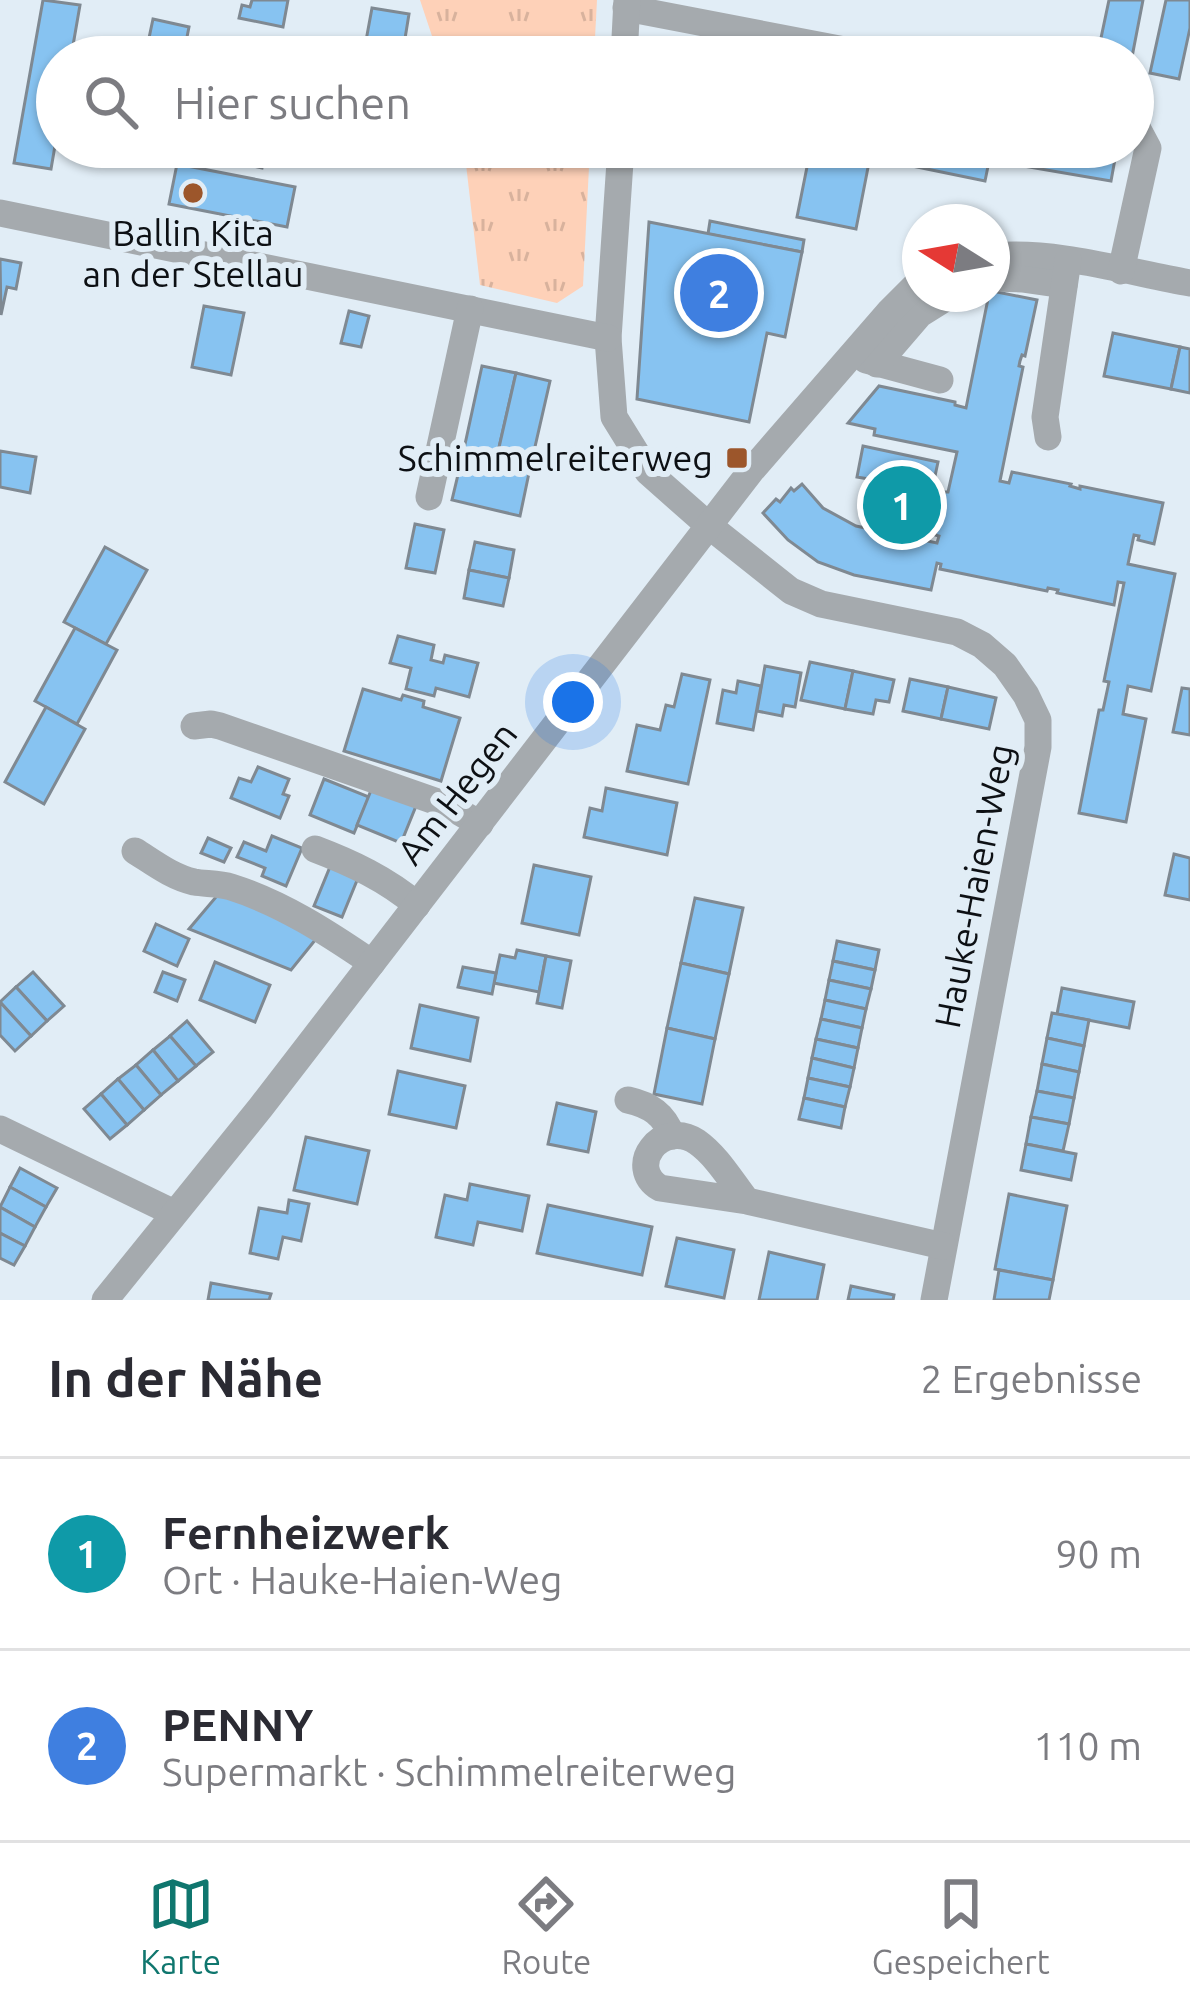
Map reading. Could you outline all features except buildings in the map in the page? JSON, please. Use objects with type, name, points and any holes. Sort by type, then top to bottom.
[{"type":"street","points":[[626,36],[627,4],[778,36]]},
{"type":"street","points":[[764,33],[769,4]]},
{"type":"street","points":[[620,168],[608,338],[614,417],[648,472],[708,525]]},
{"type":"street","points":[[1121,271],[1144,168]]},
{"type":"street","points":[[0,213],[608,338]]},
{"type":"street","points":[[1010,254],[1066,273]]},
{"type":"street","points":[[1010,279],[1121,271],[1190,283]]},
{"type":"street","points":[[1048,437],[1045,417],[1066,273]]},
{"type":"street","name":"Am Hegen","points":[[105,1300],[261,1107],[708,525],[864,360],[902,306]]},
{"type":"street","points":[[429,497],[470,309]]},
{"type":"street","points":[[864,360],[923,312]]},
{"type":"street","points":[[864,360],[940,380]]},
{"type":"street","name":"Hauke-Haien-Weg","points":[[708,525],[773,579],[808,599],[970,638],[1005,665],[1034,710],[1038,747],[934,1300]]},
{"type":"street","points":[[194,726],[220,726],[449,806],[480,824]]},
{"type":"street","points":[[315,849],[376,876],[417,905]]},
{"type":"street","points":[[135,851],[170,873],[194,882],[229,886],[270,903],[325,931],[372,963]]},
{"type":"street","points":[[628,1100],[658,1112],[672,1136]]},
{"type":"street","points":[[0,1129],[174,1213]]},
{"type":"street","points":[[747,1202],[708,1152],[688,1137],[663,1137],[651,1150],[646,1163],[652,1182],[660,1188],[747,1202],[943,1246]]},
{"type":"green space","points":[[420,0],[597,0],[595,36],[432,36]]},
{"type":"green space","points":[[466,168],[589,168],[583,286],[557,303],[480,285]]},
{"type":"place","name":"Ballin Kita an der Stellau","points":[[193,193]]},
{"type":"place","name":"PENNY","points":[[719,293]]},
{"type":"place","name":"Schimmelreiterweg","points":[[737,458]]},
{"type":"place","name":"Fernheizwerk","points":[[902,505]]}]
